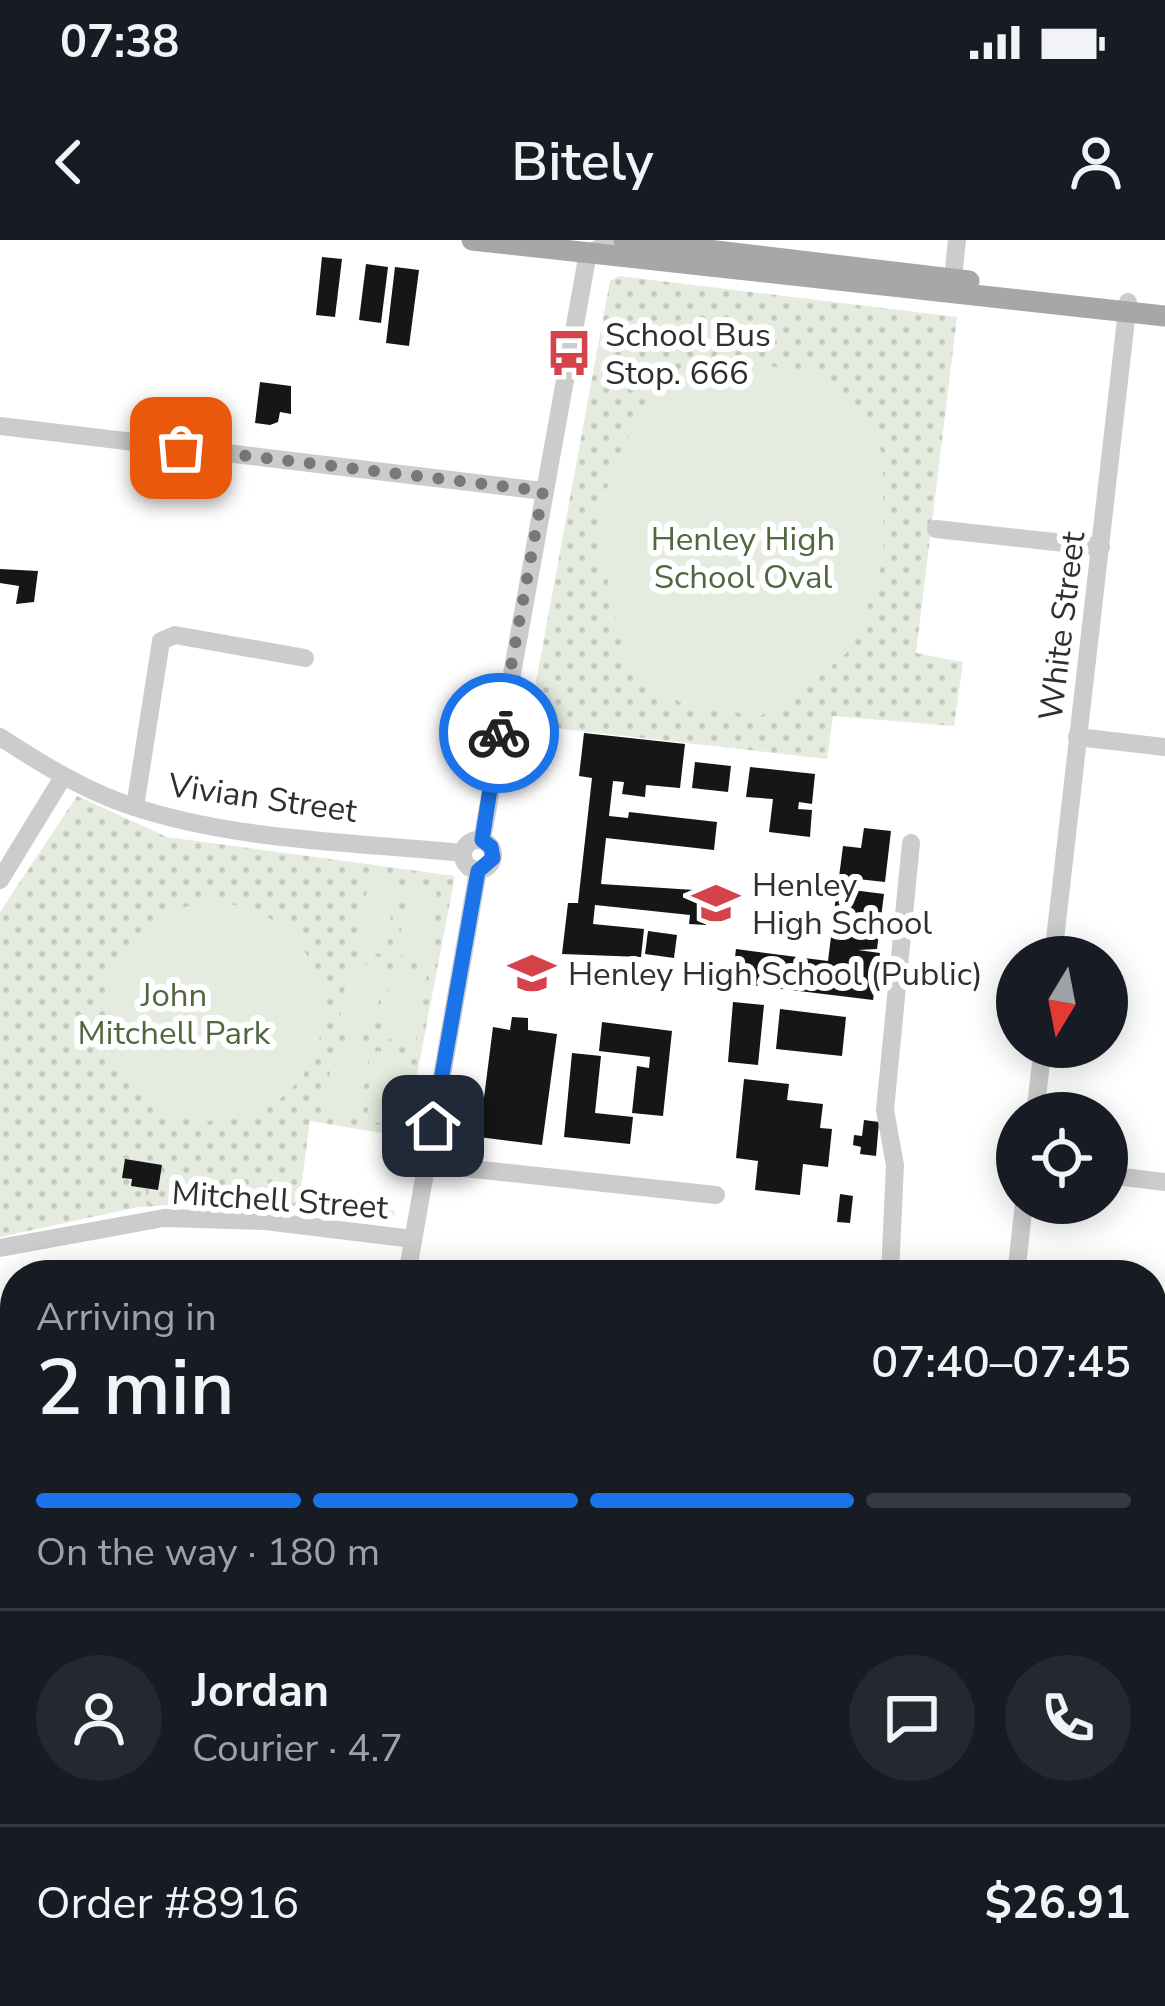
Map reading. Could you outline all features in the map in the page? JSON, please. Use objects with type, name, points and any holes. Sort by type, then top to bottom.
[{"type":"main road","points":[[472,240],[588,253],[794,259],[1128,306],[1165,305]]},
{"type":"main road","points":[[621,240],[953,279],[1165,316]]},
{"type":"street","points":[[482,840],[588,253],[621,240]]},
{"type":"street","points":[[953,279],[957,240]]},
{"type":"street","name":"White Street","points":[[1055,936],[1128,306]]},
{"type":"street","points":[[0,426],[543,491]]},
{"type":"street","points":[[936,529],[1100,547]]},
{"type":"street","points":[[135,807],[161,641],[175,635],[305,658]]},
{"type":"street","name":"Vivian Street","points":[[0,737],[63,777],[135,807],[225,828],[463,853]]},
{"type":"street","points":[[1077,737],[1165,747]]},
{"type":"street","points":[[0,880],[63,777]]},
{"type":"street","points":[[478,871],[469,868],[463,853],[468,844],[482,840]]},
{"type":"street","points":[[410,1260],[478,871],[493,858],[491,847],[482,840]]},
{"type":"street","points":[[891,1260],[895,1165],[885,1110],[911,843]]},
{"type":"street","points":[[426,1164],[716,1195]]},
{"type":"street","points":[[1128,1178],[1165,1182]]},
{"type":"street","name":"Mitchell Street","points":[[0,1248],[164,1217],[266,1221],[413,1239]]},
{"type":"street","points":[[1018,1260],[1022,1224]]},
{"type":"path","points":[[147,1189],[145,1204],[163,1204]]},
{"type":"green space","name":"Henley High School Oval","points":[[619,276],[957,317],[916,653],[963,662],[954,726],[833,716],[827,759],[528,725],[610,281]]},
{"type":"green space","points":[[735,360],[812,373],[844,393],[872,422],[883,458],[884,559],[853,647],[791,702],[760,716],[685,705],[649,684],[623,651],[598,535],[603,497],[637,417],[665,388],[698,366]]},
{"type":"green space","name":"John Mitchell Park","points":[[77,796],[167,837],[455,876],[405,1137],[310,1121],[300,1195],[395,1211],[392,1221],[207,1203],[138,1207],[0,1237],[0,912]]},
{"type":"green space","points":[[370,878],[395,882],[386,955],[352,949]]},
{"type":"green space","points":[[412,885],[437,889],[430,961],[395,955]]},
{"type":"green space","points":[[214,903],[256,911],[291,935],[315,970],[323,1012],[315,1054],[291,1089],[256,1113],[214,1121],[172,1113],[137,1089],[113,1054],[105,1012],[113,970],[137,935],[172,911]]},
{"type":"green space","points":[[349,961],[384,967],[373,1036],[338,1031]]},
{"type":"green space","points":[[392,968],[427,974],[415,1043],[380,1038]]},
{"type":"green space","points":[[335,1044],[370,1050],[359,1120],[323,1114]]},
{"type":"green space","points":[[377,1051],[412,1057],[401,1126],[366,1121]]},
{"type":"building","points":[[322,257],[342,259],[335,317],[316,315]]},
{"type":"building","points":[[366,264],[388,267],[381,323],[359,320]]},
{"type":"building","points":[[395,267],[419,270],[409,346],[386,343]]},
{"type":"building","points":[[260,382],[291,386],[291,414],[280,412],[278,422],[270,425],[255,423]]},
{"type":"building","points":[[0,569],[38,571],[34,602],[16,604],[19,586],[0,583]]},
{"type":"building","points":[[584,733],[685,744],[680,788],[646,785],[645,797],[622,794],[624,782],[613,781],[609,816],[628,818],[629,812],[717,822],[714,850],[606,838],[601,884],[710,891],[706,925],[689,924],[690,915],[595,905],[593,924],[644,929],[641,957],[562,954],[568,903],[578,903],[592,778],[579,776]]},
{"type":"building","points":[[695,762],[731,766],[728,792],[692,788]]},
{"type":"building","points":[[750,767],[815,774],[812,804],[799,802],[798,809],[812,810],[810,837],[769,832],[773,799],[746,797]]},
{"type":"building","points":[[864,828],[891,831],[885,882],[839,877],[843,846],[861,848]]},
{"type":"building","points":[[837,888],[884,894],[877,949],[858,950],[880,953],[873,1000],[732,983],[736,949],[828,961]]},
{"type":"building","points":[[648,931],[677,935],[674,958],[645,954]]},
{"type":"building","points":[[733,1002],[764,1005],[758,1065],[728,1062]]},
{"type":"building","points":[[780,1009],[846,1017],[842,1056],[776,1049]]},
{"type":"building","points":[[512,1017],[528,1018],[528,1030],[557,1034],[542,1145],[479,1137],[493,1027],[510,1030]]},
{"type":"building","points":[[602,1022],[672,1031],[663,1116],[632,1113],[637,1066],[649,1068],[650,1057],[599,1051]]},
{"type":"building","points":[[572,1053],[601,1056],[595,1113],[633,1117],[630,1144],[564,1137]]},
{"type":"building","points":[[744,1079],[789,1084],[787,1100],[823,1104],[820,1128],[832,1129],[828,1167],[803,1164],[800,1195],[755,1190],[758,1161],[736,1158]]},
{"type":"building","points":[[864,1120],[879,1122],[876,1156],[860,1154],[861,1147],[853,1145],[854,1135],[862,1136]]},
{"type":"building","points":[[125,1159],[162,1165],[158,1190],[131,1186],[132,1179],[122,1178]]},
{"type":"building","points":[[840,1194],[853,1196],[850,1223],[837,1222]]},
{"type":"way so far","points":[[181,448],[543,491],[499,733]]},
{"type":"place","name":"School Bus Stop. 666","points":[[569,353]]},
{"type":"place","name":"Henley High School","points":[[716,903]]},
{"type":"place","name":"Henley High School (Public)","points":[[532,973]]},
{"type":"route","points":[[433,1126],[478,871],[493,858],[491,847],[482,840],[499,733]]}]
